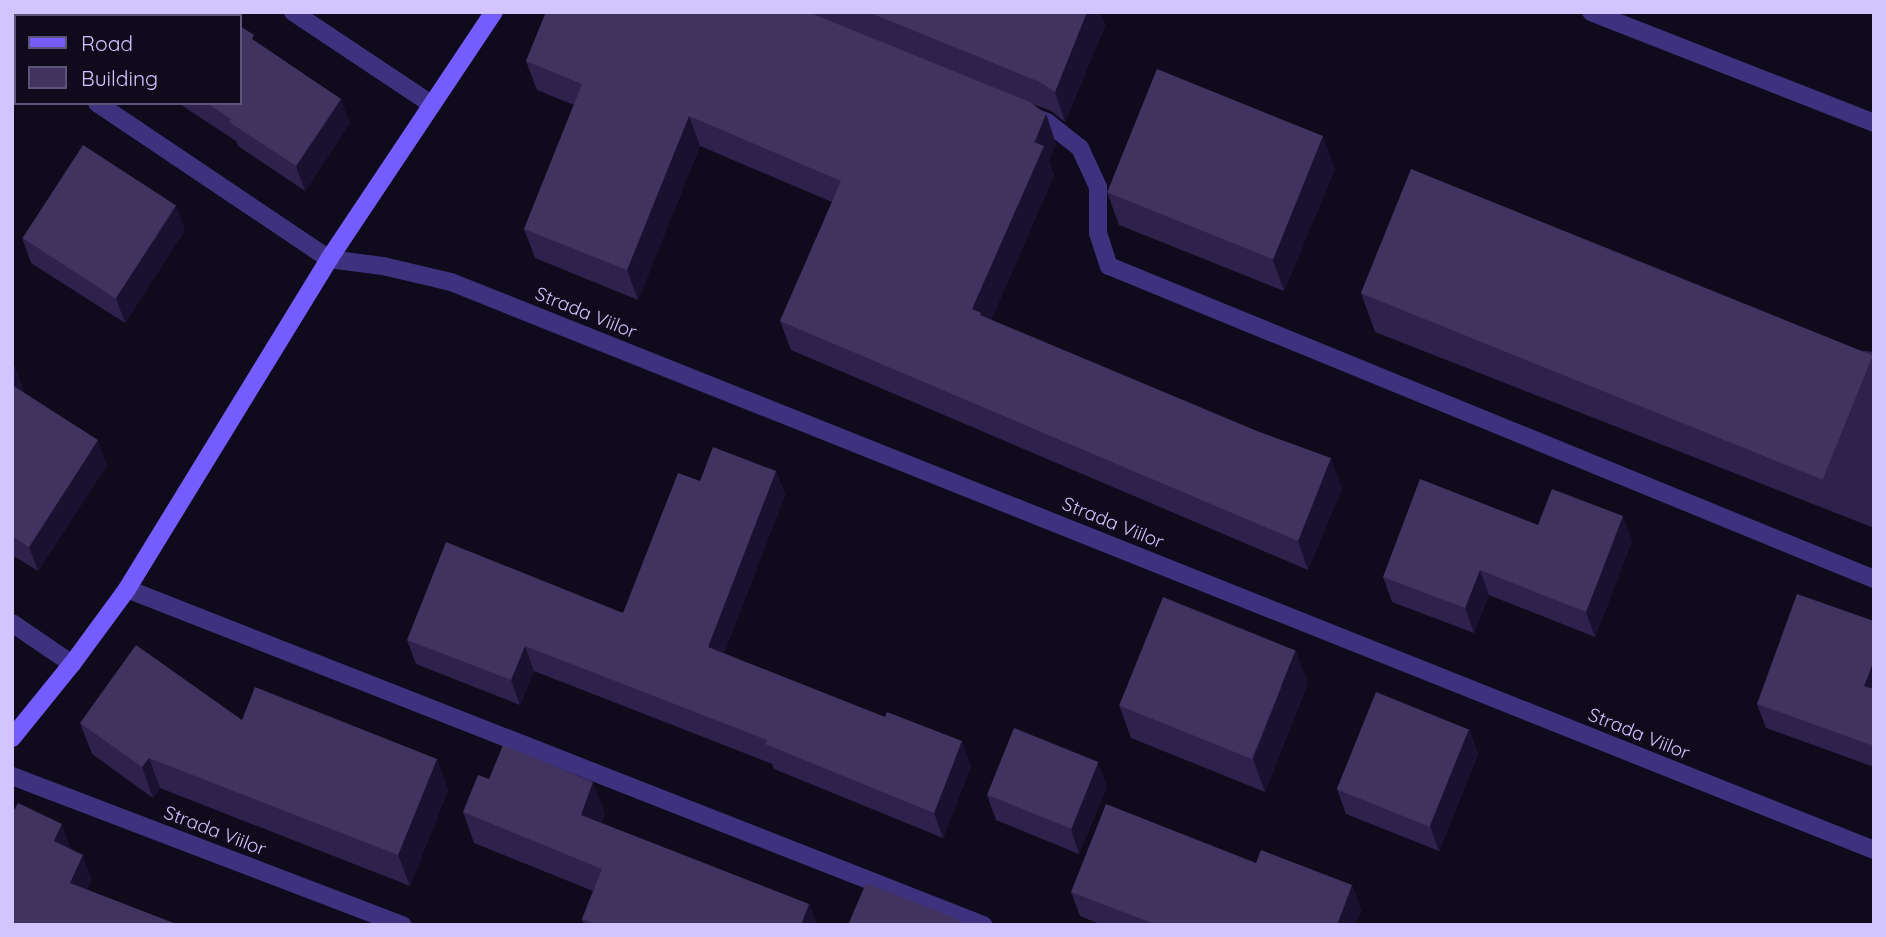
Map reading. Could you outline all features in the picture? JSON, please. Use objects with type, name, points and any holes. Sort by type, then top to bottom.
[{"type":"street","points":[[293,12],[431,104]]},
{"type":"street","points":[[12,738],[72,664],[127,589],[329,259],[494,12]]},
{"type":"street","points":[[1591,12],[1874,123]]},
{"type":"street","points":[[100,105],[329,259]]},
{"type":"street","points":[[1008,107],[1047,122],[1080,148],[1098,187],[1098,233],[1109,265],[1874,579]]},
{"type":"street","name":"Strada Viilor","points":[[329,259],[383,265],[451,282],[1874,850]]},
{"type":"street","points":[[127,589],[983,925]]},
{"type":"street","points":[[12,623],[72,664]]},
{"type":"street","name":"Strada Viilor","points":[[12,776],[403,925]]},
{"type":"building","points":[[162,12],[219,12],[219,14]]},
{"type":"building","points":[[546,12],[808,12],[1030,102],[1046,114],[1034,142],[1044,146],[972,309],[981,313],[980,315],[1257,431],[1331,458],[1298,541],[780,321],[841,181],[689,116],[627,270],[524,229],[582,84],[526,61]]},
{"type":"building","points":[[868,12],[1087,12],[1055,92],[1040,82]]},
{"type":"building","points":[[242,27],[254,35],[252,39],[341,99],[296,166],[229,122],[231,119],[210,105],[242,105]]},
{"type":"building","points":[[1157,69],[1323,136],[1273,259],[1107,192]]},
{"type":"building","points":[[83,145],[176,205],[116,299],[23,238]]},
{"type":"building","points":[[1411,169],[1873,356],[1823,480],[1361,293]]},
{"type":"building","points":[[12,385],[98,440],[29,547],[12,536]]},
{"type":"building","points":[[713,447],[776,471],[708,647],[885,717],[887,712],[962,741],[934,813],[765,744],[767,740],[525,646],[511,680],[407,640],[446,542],[623,613],[678,473],[700,481]]},
{"type":"building","points":[[1420,479],[1538,525],[1552,489],[1623,516],[1586,612],[1480,570],[1465,608],[1383,577]]},
{"type":"building","points":[[1797,594],[1874,621],[1874,660],[1864,686],[1874,689],[1874,746],[1757,704]]},
{"type":"building","points":[[1163,597],[1296,651],[1252,759],[1119,705]]},
{"type":"building","points":[[136,645],[242,720],[255,687],[437,759],[398,855],[149,758],[142,767],[80,723]]},
{"type":"building","points":[[1376,692],[1469,729],[1429,827],[1337,789]]},
{"type":"building","points":[[1014,728],[1098,762],[1071,829],[987,795]]},
{"type":"building","points":[[503,745],[593,782],[581,815],[809,904],[801,925],[597,925],[582,919],[602,869],[463,812],[478,775],[489,779]]},
{"type":"building","points":[[18,803],[62,824],[54,841],[83,855],[70,883],[179,925],[12,925],[12,811]]},
{"type":"building","points":[[1106,804],[1256,863],[1261,850],[1352,885],[1337,925],[1157,925],[1071,892]]},
{"type":"building","points":[[866,883],[960,920],[958,925],[848,925]]}]
